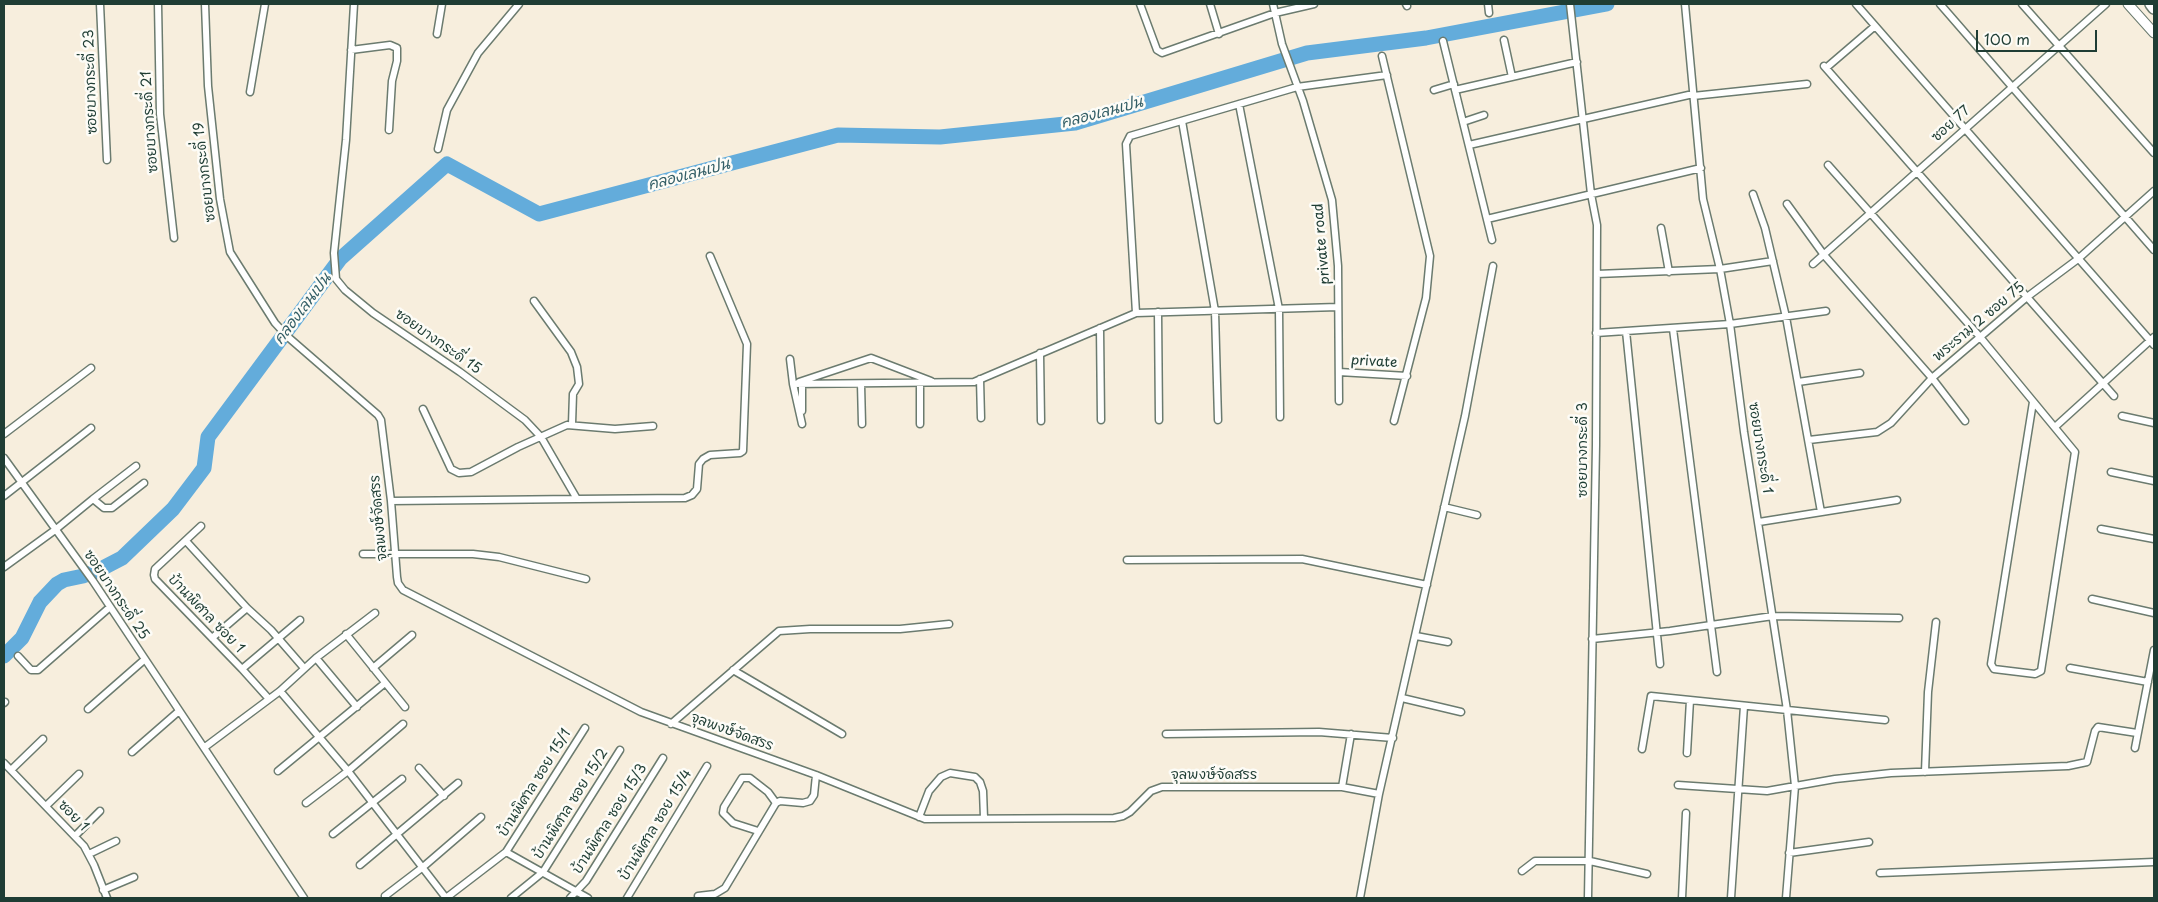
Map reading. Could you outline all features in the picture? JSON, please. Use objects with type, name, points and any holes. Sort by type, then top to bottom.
[{"type":"highway","points":[[2151,4],[2154,8]]},
{"type":"main road","points":[[2128,4],[2154,33]]},
{"type":"street","name":"ซอยบางกระดี่ 23","points":[[100,4],[107,160]]},
{"type":"street","name":"ซอยบางกระดี่ 21","points":[[158,4],[160,114],[174,238]]},
{"type":"street","name":"ซอยบางกระดี่ 19","points":[[204,4],[208,86],[227,242],[233,258],[275,323]]},
{"type":"street","points":[[250,92],[265,4]]},
{"type":"street","name":"ซอยบางกระดี่ 15","points":[[354,4],[346,140],[334,253],[335,273],[338,283],[373,313],[460,372],[525,420],[541,437],[577,499]]},
{"type":"street","points":[[437,34],[442,4]]},
{"type":"street","points":[[438,149],[444,118],[478,53],[519,4]]},
{"type":"street","points":[[1140,4],[1159,52],[1219,34],[1275,13],[1314,4]]},
{"type":"street","points":[[1210,4],[1219,34]]},
{"type":"street","points":[[1273,4],[1275,13]]},
{"type":"street","points":[[1488,4],[1490,13]]},
{"type":"street","name":"ซอยบางกระดี่ 3","points":[[1570,4],[1591,194],[1598,225],[1588,898]]},
{"type":"street","name":"ซอยบางกระดี่ 1","points":[[1685,4],[1703,199],[1720,269],[1730,324],[1744,432],[1787,710],[1795,786],[1786,898]]},
{"type":"street","points":[[1856,4],[2153,341],[2055,427]]},
{"type":"street","points":[[1940,4],[2154,250]]},
{"type":"street","points":[[2022,4],[2154,153]]},
{"type":"street","name":"ซอย 77","points":[[1813,264],[2106,4]]},
{"type":"street","name":"private road","points":[[1275,13],[1287,61],[1303,101],[1332,200],[1336,232],[1339,401]]},
{"type":"street","points":[[1875,26],[1825,67],[2114,396]]},
{"type":"street","points":[[1504,40],[1512,77]]},
{"type":"street","points":[[1443,41],[1492,240]]},
{"type":"street","points":[[352,50],[390,46],[397,48],[397,61],[392,81],[389,130]]},
{"type":"street","points":[[1382,56],[1430,256],[1426,298],[1394,422]]},
{"type":"street","points":[[1434,90],[1512,77],[1577,62]]},
{"type":"street","points":[[1136,312],[1127,139],[1130,136],[1182,122],[1296,86],[1387,75]]},
{"type":"street","points":[[1469,145],[1583,118],[1693,95],[1807,84]]},
{"type":"street","points":[[1239,104],[1279,309],[1280,417]]},
{"type":"street","points":[[1463,122],[1484,115]]},
{"type":"street","points":[[1182,122],[1215,310],[1218,420]]},
{"type":"street","points":[[1828,165],[1980,337],[2073,448],[2076,456],[2041,670],[2035,674],[1994,668],[1991,664],[2033,402]]},
{"type":"street","points":[[1487,219],[1701,168]]},
{"type":"street","name":"พระราม 2 ซอย 75","points":[[1809,440],[1877,432],[1891,423],[1932,378],[2027,296],[2078,258],[2154,191]]},
{"type":"street","points":[[1753,194],[1765,228],[1786,317],[1809,440],[1820,512]]},
{"type":"street","points":[[1787,204],[1824,255],[1932,378],[1966,421]]},
{"type":"street","points":[[1661,228],[1670,272]]},
{"type":"street","points":[[391,501],[685,498],[692,495],[697,489],[699,464],[703,458],[710,455],[740,453],[743,451],[747,344],[710,256]]},
{"type":"street","points":[[1597,274],[1720,269],[1773,261]]},
{"type":"street","points":[[1360,898],[1380,794],[1465,416],[1493,266]]},
{"type":"street","points":[[534,301],[571,352],[578,367],[579,381],[573,394],[572,424]]},
{"type":"street","points":[[793,384],[974,382],[1136,312],[1338,307]]},
{"type":"street","points":[[1596,333],[1730,324],[1826,311]]},
{"type":"street","points":[[1158,312],[1160,420]]},
{"type":"street","name":"จุลพงษ์จัดสรร","points":[[275,323],[288,337],[378,415],[381,420],[391,501],[398,583],[403,590],[641,712],[816,775],[925,819],[1114,818],[1130,812],[1151,791],[1162,787],[1342,788],[1380,794]]},
{"type":"street","points":[[1100,328],[1101,420]]},
{"type":"street","points":[[1673,329],[1717,672]]},
{"type":"street","points":[[1626,331],[1660,664]]},
{"type":"street","points":[[1040,353],[1041,421]]},
{"type":"street","points":[[793,384],[871,358],[935,382]]},
{"type":"street","points":[[790,359],[793,384],[802,424],[802,384]]},
{"type":"street","points":[[4,434],[91,368]]},
{"type":"street","name":"private","points":[[1339,372],[1407,376]]},
{"type":"street","points":[[1798,382],[1860,373]]},
{"type":"street","points":[[980,379],[981,418]]},
{"type":"street","points":[[920,383],[920,424]]},
{"type":"street","points":[[861,384],[862,424]]},
{"type":"street","points":[[423,409],[451,469],[455,472],[471,472],[541,437],[572,424],[615,429],[653,426]]},
{"type":"street","points":[[2122,416],[2154,423]]},
{"type":"street","points":[[4,496],[91,428]]},
{"type":"street","name":"ซอยบางกระดี่ 25","points":[[4,458],[110,607],[304,898]]},
{"type":"street","points":[[4,567],[55,530],[93,498],[136,466]]},
{"type":"street","points":[[2111,472],[2154,481]]},
{"type":"street","points":[[93,498],[104,508],[112,508],[144,483]]},
{"type":"street","points":[[1759,522],[1898,500]]},
{"type":"street","points":[[1444,507],[1477,515]]},
{"type":"street","name":"บ้านพิศาล ซอย 1","points":[[202,526],[155,568],[155,579],[242,668],[268,699]]},
{"type":"street","points":[[2101,529],[2154,539]]},
{"type":"street","points":[[186,540],[246,608],[278,638],[304,668]]},
{"type":"street","points":[[363,554],[473,554],[499,557],[586,579]]},
{"type":"street","points":[[1127,560],[1302,559],[1427,585]]},
{"type":"street","points":[[2092,598],[2154,613]]},
{"type":"street","points":[[18,656],[32,670],[38,670],[110,607]]},
{"type":"street","points":[[212,638],[246,608]]},
{"type":"street","points":[[205,747],[280,691],[304,668],[374,612]]},
{"type":"street","points":[[1592,639],[1711,626],[1773,616],[1899,618]]},
{"type":"street","points":[[242,668],[300,620]]},
{"type":"street","points":[[1925,772],[1928,692],[1936,622]]},
{"type":"street","points":[[671,724],[732,670],[782,630],[900,629],[949,624]]},
{"type":"street","points":[[346,634],[385,684],[406,707]]},
{"type":"street","points":[[373,668],[412,635]]},
{"type":"street","points":[[1416,636],[1448,642]]},
{"type":"street","points":[[2135,748],[2154,650]]},
{"type":"street","points":[[316,658],[357,707]]},
{"type":"street","points":[[88,709],[144,660]]},
{"type":"street","points":[[2070,668],[2148,682]]},
{"type":"street","points":[[732,670],[842,734]]},
{"type":"street","points":[[278,770],[385,684]]},
{"type":"street","points":[[280,691],[321,737],[446,898],[506,852],[588,898]]},
{"type":"street","points":[[1642,749],[1651,696],[1885,720]]},
{"type":"street","points":[[1402,698],[1461,712]]},
{"type":"street","points":[[1687,753],[1690,700]]},
{"type":"street","points":[[1731,898],[1744,706]]},
{"type":"street","points":[[132,752],[179,711]]},
{"type":"street","points":[[306,803],[404,724]]},
{"type":"street","points":[[1678,785],[1767,791],[1835,779],[1891,773],[2082,764],[2087,762],[2095,731],[2098,727],[2137,733]]},
{"type":"street","name":"บ้านพิศาล ซอย 15/1","points":[[506,852],[585,728]]},
{"type":"street","points":[[1166,734],[1319,732],[1393,738]]},
{"type":"street","points":[[1342,788],[1351,734]]},
{"type":"street","points":[[11,770],[43,739]]},
{"type":"street","name":"บ้านพิศาล ซอย 15/2","points":[[511,898],[543,872],[620,750]]},
{"type":"street","name":"บ้านพิศาล ซอย 15/3","points":[[570,898],[586,881],[664,758]]},
{"type":"street","name":"ซอย 1","points":[[4,763],[75,836],[89,854],[107,898]]},
{"type":"street","name":"บ้านพิศาล ซอย 15/4","points":[[626,898],[707,766]]},
{"type":"street","points":[[419,768],[444,796]]},
{"type":"street","points":[[920,817],[929,791],[941,777],[950,773],[975,777],[980,782],[983,791],[984,818]]},
{"type":"street","points":[[46,806],[79,774]]},
{"type":"street","points":[[698,896],[714,894],[725,888],[776,803],[780,801],[803,804],[810,801],[814,795],[816,775]]},
{"type":"street","points":[[758,831],[733,823],[723,813],[724,807],[742,778],[750,778],[768,792],[776,803]]},
{"type":"street","points":[[333,834],[374,804],[402,779]]},
{"type":"street","points":[[360,865],[458,783]]},
{"type":"street","points":[[75,836],[100,812]]},
{"type":"street","points":[[1682,898],[1686,813]]},
{"type":"street","points":[[385,896],[423,867],[481,817]]},
{"type":"street","points":[[89,854],[116,841]]},
{"type":"street","points":[[1789,853],[1869,842]]},
{"type":"street","points":[[1522,871],[1535,861],[1590,861],[1647,874]]},
{"type":"street","points":[[1880,873],[2154,862]]},
{"type":"street","points":[[104,890],[134,877]]},
{"type":"waterway","name":"คลองเลนเปน","points":[[4,656],[22,638],[40,602],[57,584],[64,580],[97,571],[122,558],[173,509],[204,468],[208,437],[340,259],[447,164],[539,214],[838,135],[940,137],[1075,123],[1307,53],[1426,38],[1607,4]]}]
